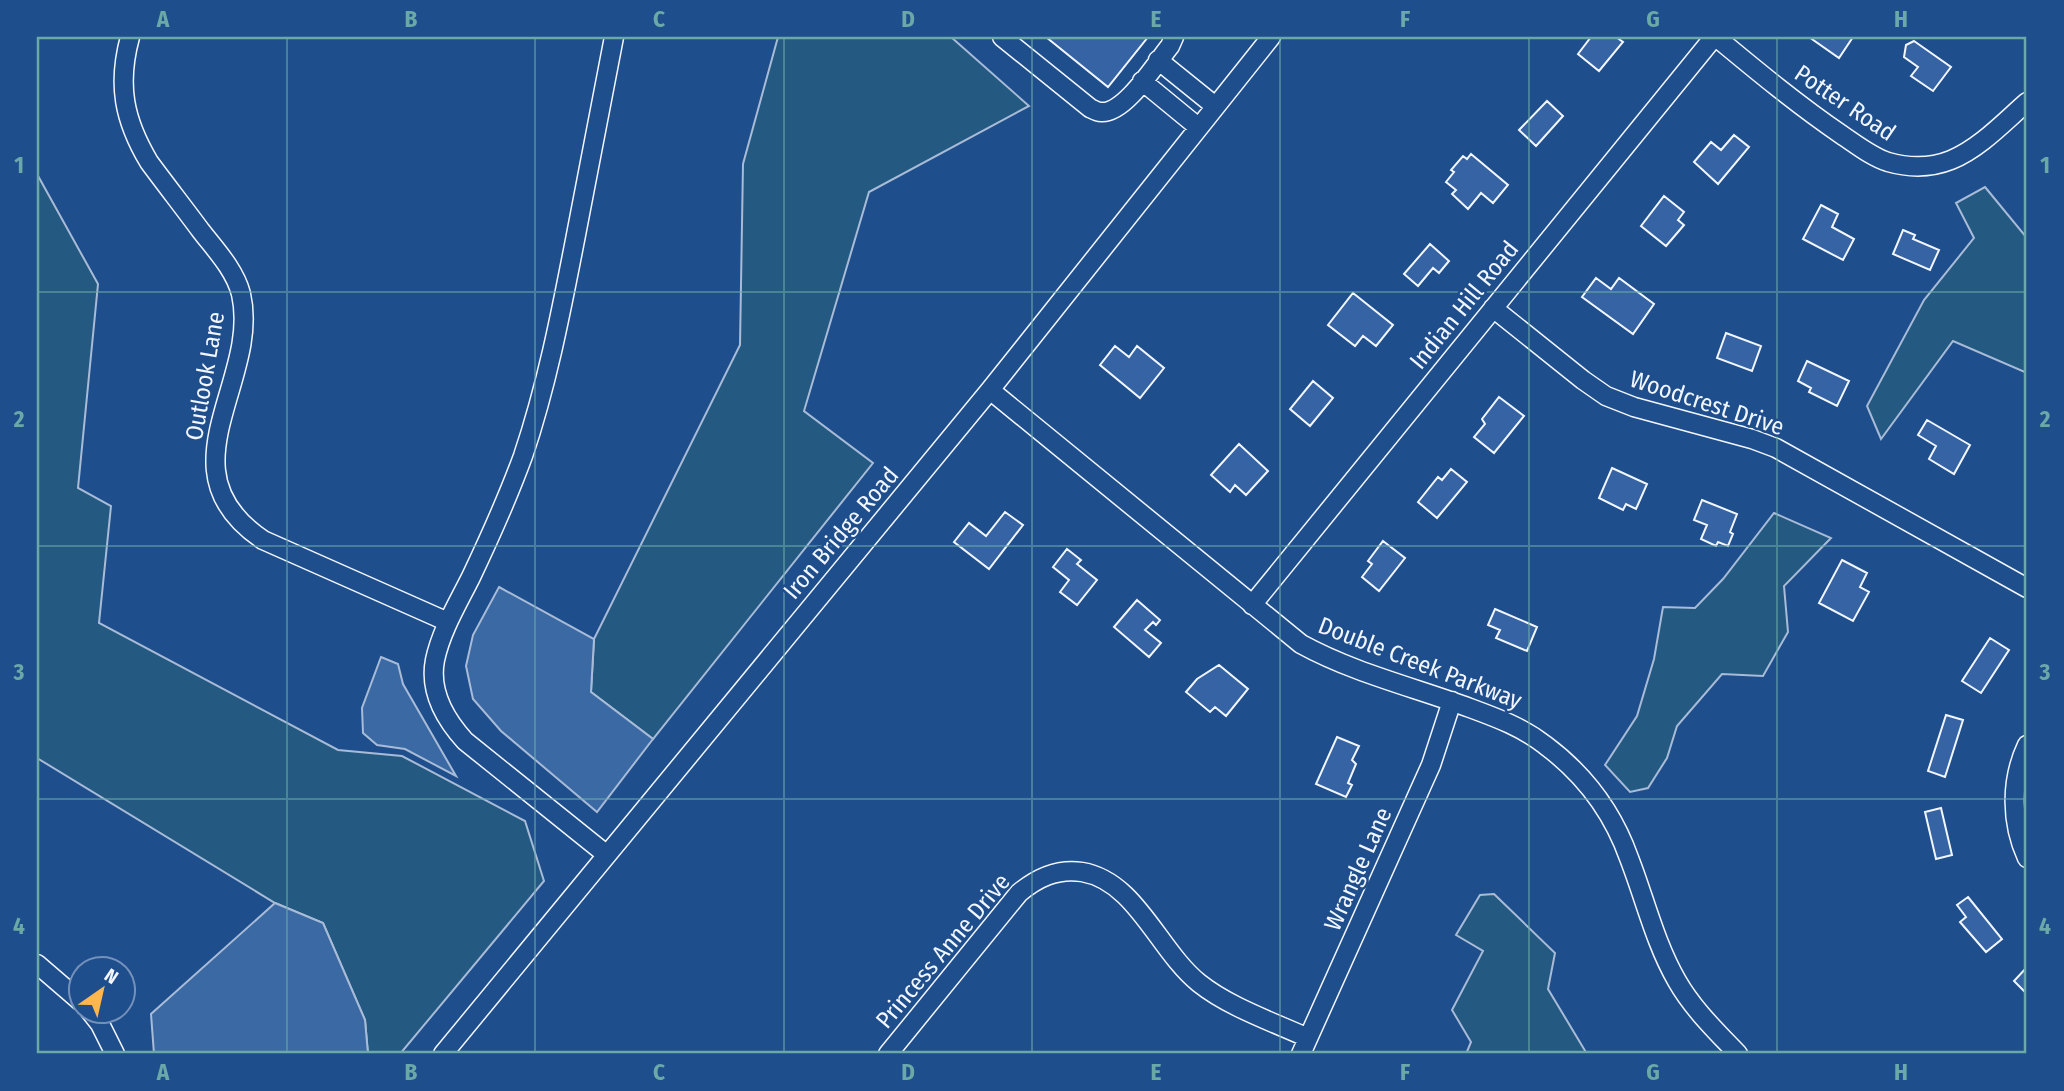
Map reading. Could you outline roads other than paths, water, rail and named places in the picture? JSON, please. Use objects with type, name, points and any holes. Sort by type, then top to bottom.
[{"type":"street","name":"Outlook Lane","points":[[130,37],[122,76],[126,112],[136,138],[149,163],[226,263],[241,296],[242,338],[215,450],[217,477],[224,500],[240,522],[263,540],[449,622]]},
{"type":"street","points":[[607,855],[484,757],[452,726],[442,709],[434,676],[435,659],[449,622],[509,494],[537,411],[560,318],[614,37]]},
{"type":"street","points":[[1002,37],[1090,108],[1101,112],[1113,110],[1126,101],[1170,46],[1174,37]]},
{"type":"street","name":"Iron Bridge Road","points":[[443,1054],[990,390],[1271,37]]},
{"type":"street","name":"Potter Road","points":[[1715,37],[1816,118],[1888,162],[1918,166],[1949,161],[1976,146],[2027,102]]},
{"type":"street","name":"Indian Hill Road","points":[[1252,605],[1715,37]]},
{"type":"street","points":[[1158,60],[1215,106]]},
{"type":"street","points":[[1142,81],[1198,127]]},
{"type":"street","name":"Woodcrest Drive","points":[[1493,308],[1606,396],[1634,407],[1776,448],[2027,588]]},
{"type":"street","name":"Double Creek Parkway","points":[[990,390],[1301,644],[1347,666],[1508,722],[1528,733],[1565,761],[1609,813],[1676,981],[1701,1016],[1738,1054]]},
{"type":"street","name":"Wrangle Lane","points":[[1305,1046],[1431,765],[1452,701]]},
{"type":"street","points":[[2027,745],[2015,783],[2014,802],[2016,827],[2027,858]]},
{"type":"street","name":"Princess Anne Drive","points":[[888,1054],[1019,893],[1049,874],[1073,871],[1092,874],[1119,888],[1171,956],[1199,983],[1305,1046]]},
{"type":"street","points":[[37,964],[66,988]]},
{"type":"street","points":[[100,1024],[115,1054]]}]
